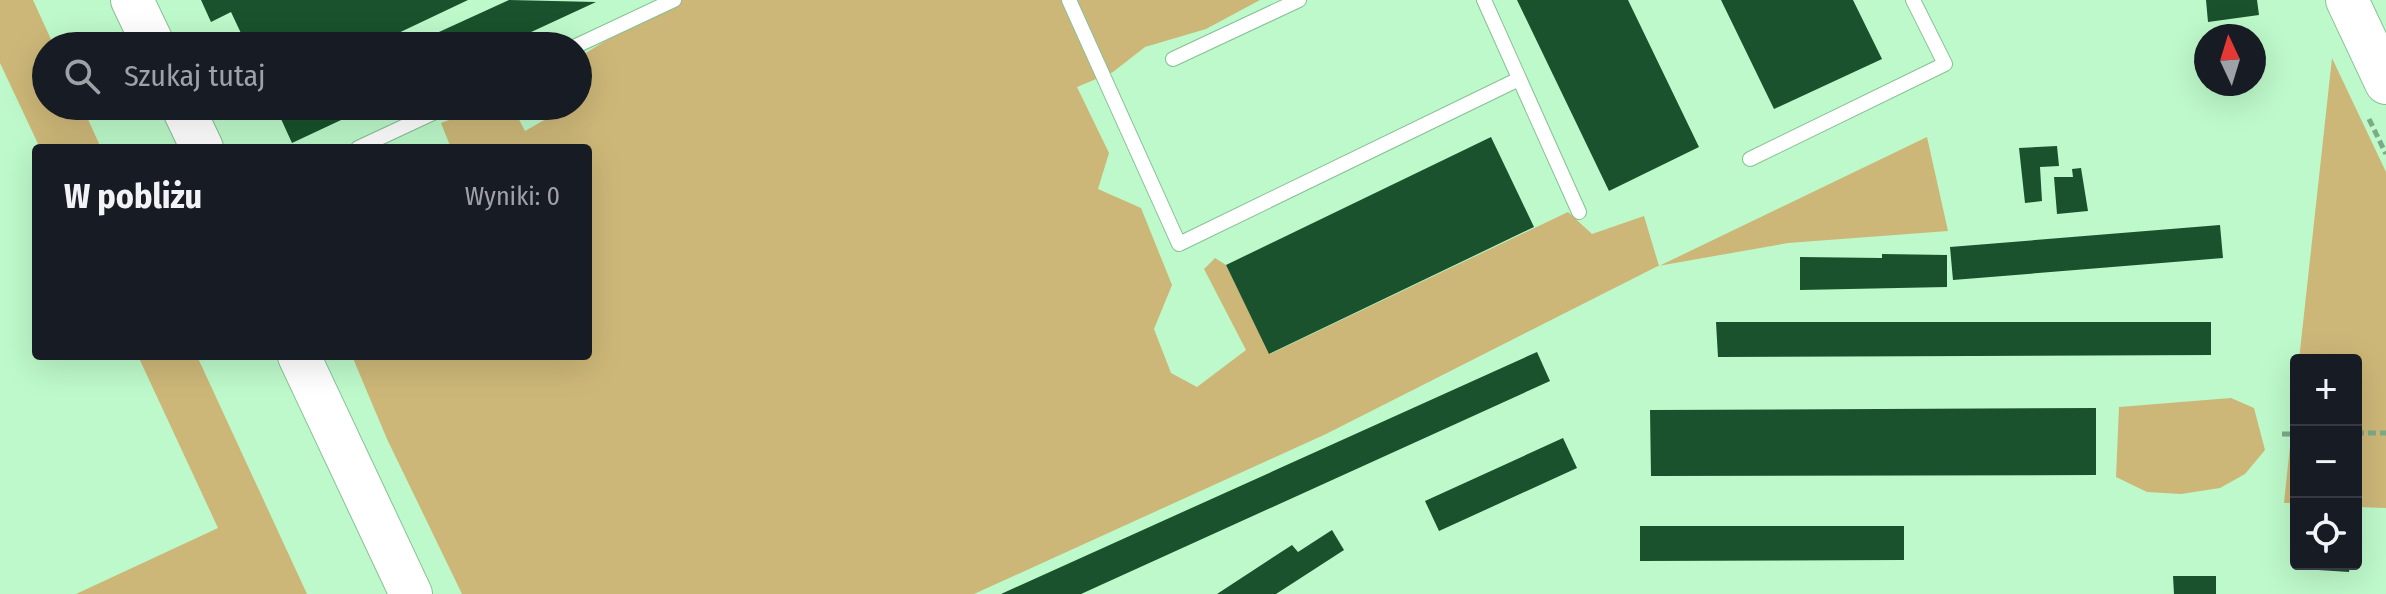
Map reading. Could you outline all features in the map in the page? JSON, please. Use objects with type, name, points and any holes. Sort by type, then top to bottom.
[{"type":"street","points":[[132,0],[147,32]]},
{"type":"street","points":[[2347,0],[2386,83]]},
{"type":"street","points":[[189,120],[200,144]]},
{"type":"street","points":[[301,360],[411,594]]},
{"type":"lane","points":[[592,38],[674,0]]},
{"type":"lane","points":[[1069,0],[1179,244],[1519,79]]},
{"type":"lane","points":[[1173,59],[1299,0]]},
{"type":"lane","points":[[1484,0],[1579,212]]},
{"type":"lane","points":[[1750,159],[1945,64],[1913,0]]},
{"type":"lane","points":[[367,144],[418,120]]},
{"type":"path","points":[[2362,433],[2386,433]]},
{"type":"path","points":[[2282,434],[2290,434]]},
{"type":"shaded area","points":[[0,0],[33,0],[48,32],[32,32],[32,120],[88,120],[99,144],[38,144],[0,63]]},
{"type":"shaded area","points":[[670,0],[1260,0],[1206,29],[1145,47],[1113,72],[1077,87],[1109,153],[1098,189],[1141,208],[1172,285],[1154,329],[1171,373],[1197,387],[1246,350],[1204,269],[1215,258],[1226,265],[1270,354],[1568,212],[1592,234],[1644,216],[1659,266],[1326,434],[974,594],[462,594],[387,439],[354,360],[592,360],[592,144],[449,144],[441,123],[449,120],[519,120],[525,131],[544,120],[592,120],[592,49]]},
{"type":"shaded area","points":[[2332,58],[2386,172],[2386,508],[2362,507],[2362,354],[2300,354]]},
{"type":"shaded area","points":[[1927,137],[1948,231],[1788,243],[1660,266]]},
{"type":"shaded area","points":[[140,360],[199,360],[307,594],[76,594],[218,528]]},
{"type":"shaded area","points":[[2231,398],[2254,408],[2265,450],[2245,474],[2220,488],[2181,494],[2147,492],[2116,477],[2119,407]]},
{"type":"shaded area","points":[[2290,446],[2290,503],[2284,503]]},
{"type":"building","points":[[201,0],[468,0],[401,32],[240,32],[231,12],[211,22]]},
{"type":"building","points":[[509,0],[596,2],[531,32],[439,32]]},
{"type":"building","points":[[1517,0],[1628,0],[1699,147],[1609,191]]},
{"type":"building","points":[[1721,0],[1853,0],[1882,59],[1774,109]]},
{"type":"building","points":[[2206,0],[2257,0],[2259,15],[2208,22]]},
{"type":"building","points":[[281,120],[341,120],[292,143]]},
{"type":"building","points":[[1491,137],[1534,227],[1269,354],[1226,265]]},
{"type":"building","points":[[2057,146],[2059,166],[2040,167],[2042,201],[2025,203],[2019,148]]},
{"type":"building","points":[[2081,168],[2088,211],[2057,214],[2054,177],[2073,177],[2072,169]]},
{"type":"building","points":[[2220,225],[2223,258],[1953,280],[1950,247]]},
{"type":"building","points":[[1882,254],[1947,255],[1947,287],[1800,290],[1800,257],[1882,258]]},
{"type":"building","points":[[1716,322],[2211,322],[2211,355],[1718,357]]},
{"type":"building","points":[[1537,352],[1550,381],[1081,594],[1001,594]]},
{"type":"building","points":[[2096,408],[2096,475],[1651,476],[1650,410]]},
{"type":"building","points":[[1563,438],[1577,468],[1439,531],[1425,501]]},
{"type":"building","points":[[1640,526],[1904,526],[1904,560],[1640,561]]},
{"type":"building","points":[[1332,530],[1344,550],[1276,594],[1217,594],[1292,545],[1298,552]]},
{"type":"building","points":[[2173,576],[2216,576],[2216,594],[2174,594]]}]
